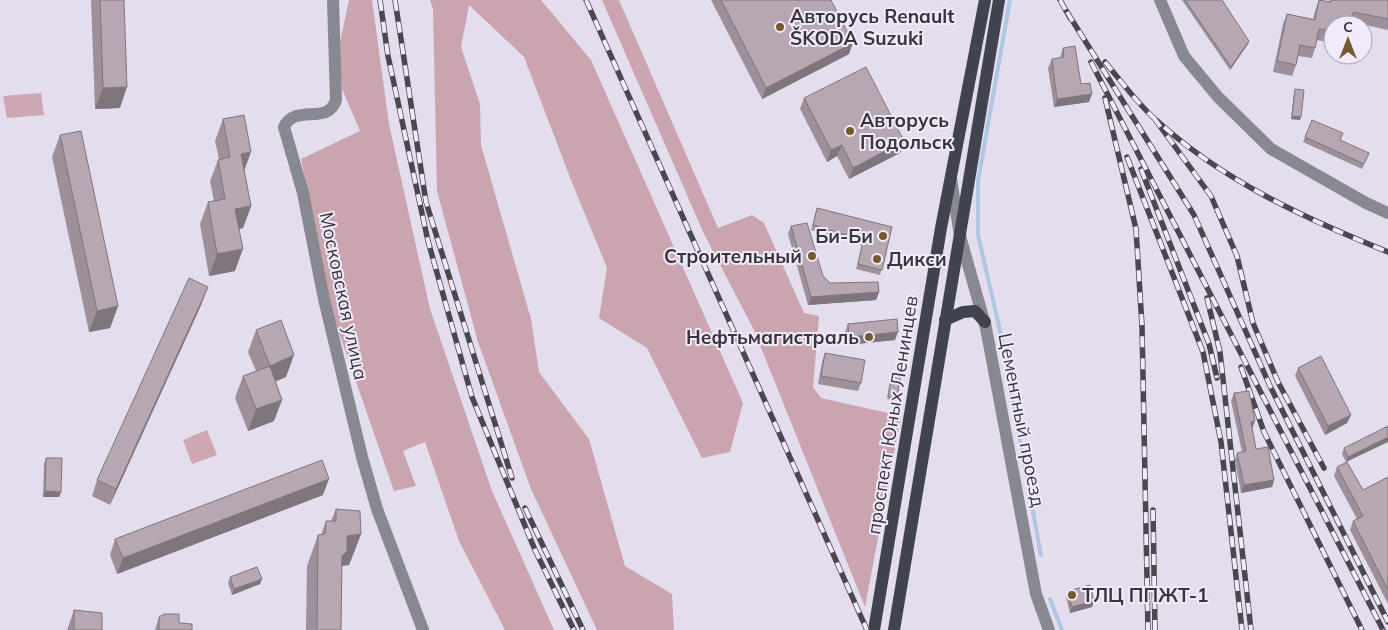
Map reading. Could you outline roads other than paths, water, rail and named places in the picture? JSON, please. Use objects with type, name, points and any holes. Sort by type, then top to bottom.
[{"type":"main road","name":"проспект Юных Ленинцев","points":[[874,630],[886,569],[941,228],[986,0]]},
{"type":"main road","name":"проспект Юных Ленинцев","points":[[894,630],[999,0]]},
{"type":"main road","points":[[946,320],[963,312],[974,311],[984,322]]},
{"type":"street","name":"Московская улица","points":[[334,0],[336,100],[334,108],[328,113],[295,115],[288,119],[284,127],[303,193],[327,309],[362,457],[378,509],[423,630]]},
{"type":"street","points":[[1160,0],[1184,56],[1218,97],[1271,149],[1366,203],[1388,213]]},
{"type":"street","name":"Цементный проезд","points":[[951,177],[960,236],[984,322],[1039,608],[1049,630]]},
{"type":"street","points":[[941,228],[960,236]]},
{"type":"waterway","points":[[1010,0],[978,181],[978,235],[999,326],[1041,555]]},
{"type":"waterway","points":[[1050,599],[1062,630]]},
{"type":"railway","points":[[380,0],[388,56],[428,241],[472,397],[535,550],[574,630]]},
{"type":"railway","points":[[395,0],[426,202],[512,478]]},
{"type":"railway","points":[[586,0],[867,630]]},
{"type":"railway","points":[[1060,0],[1070,18]]},
{"type":"railway","points":[[1067,12],[1194,215],[1270,386],[1388,622]]},
{"type":"railway","points":[[1091,62],[1383,630]]},
{"type":"railway","points":[[1105,62],[1148,113],[1208,161],[1236,179],[1295,211],[1388,252]]},
{"type":"railway","points":[[1105,98],[1136,229],[1142,326],[1148,630]]},
{"type":"railway","points":[[1154,118],[1211,196],[1237,256],[1253,323],[1278,382],[1324,468]]},
{"type":"railway","points":[[1127,157],[1203,352],[1221,442],[1242,630]]},
{"type":"railway","points":[[1141,169],[1209,344],[1217,378]]},
{"type":"railway","points":[[1207,298],[1220,352],[1251,630]]},
{"type":"railway","points":[[1241,367],[1264,432],[1362,630]]},
{"type":"railway","points":[[525,508],[583,630]]},
{"type":"railway","points":[[1153,510],[1155,630]]},
{"type":"place","name":"Авторусь Renault ŠKODA Suzuki","points":[[780,27]]},
{"type":"place","name":"Авторусь Подольск","points":[[850,131]]},
{"type":"place","name":"Би-Би","points":[[883,236]]},
{"type":"place","name":"Строительный","points":[[812,256]]},
{"type":"place","name":"Дикси","points":[[877,259]]},
{"type":"place","name":"Нефтьмагистраль","points":[[869,337]]},
{"type":"place","name":"ТЛЦ ППЖТ-1","points":[[1072,595]]}]
